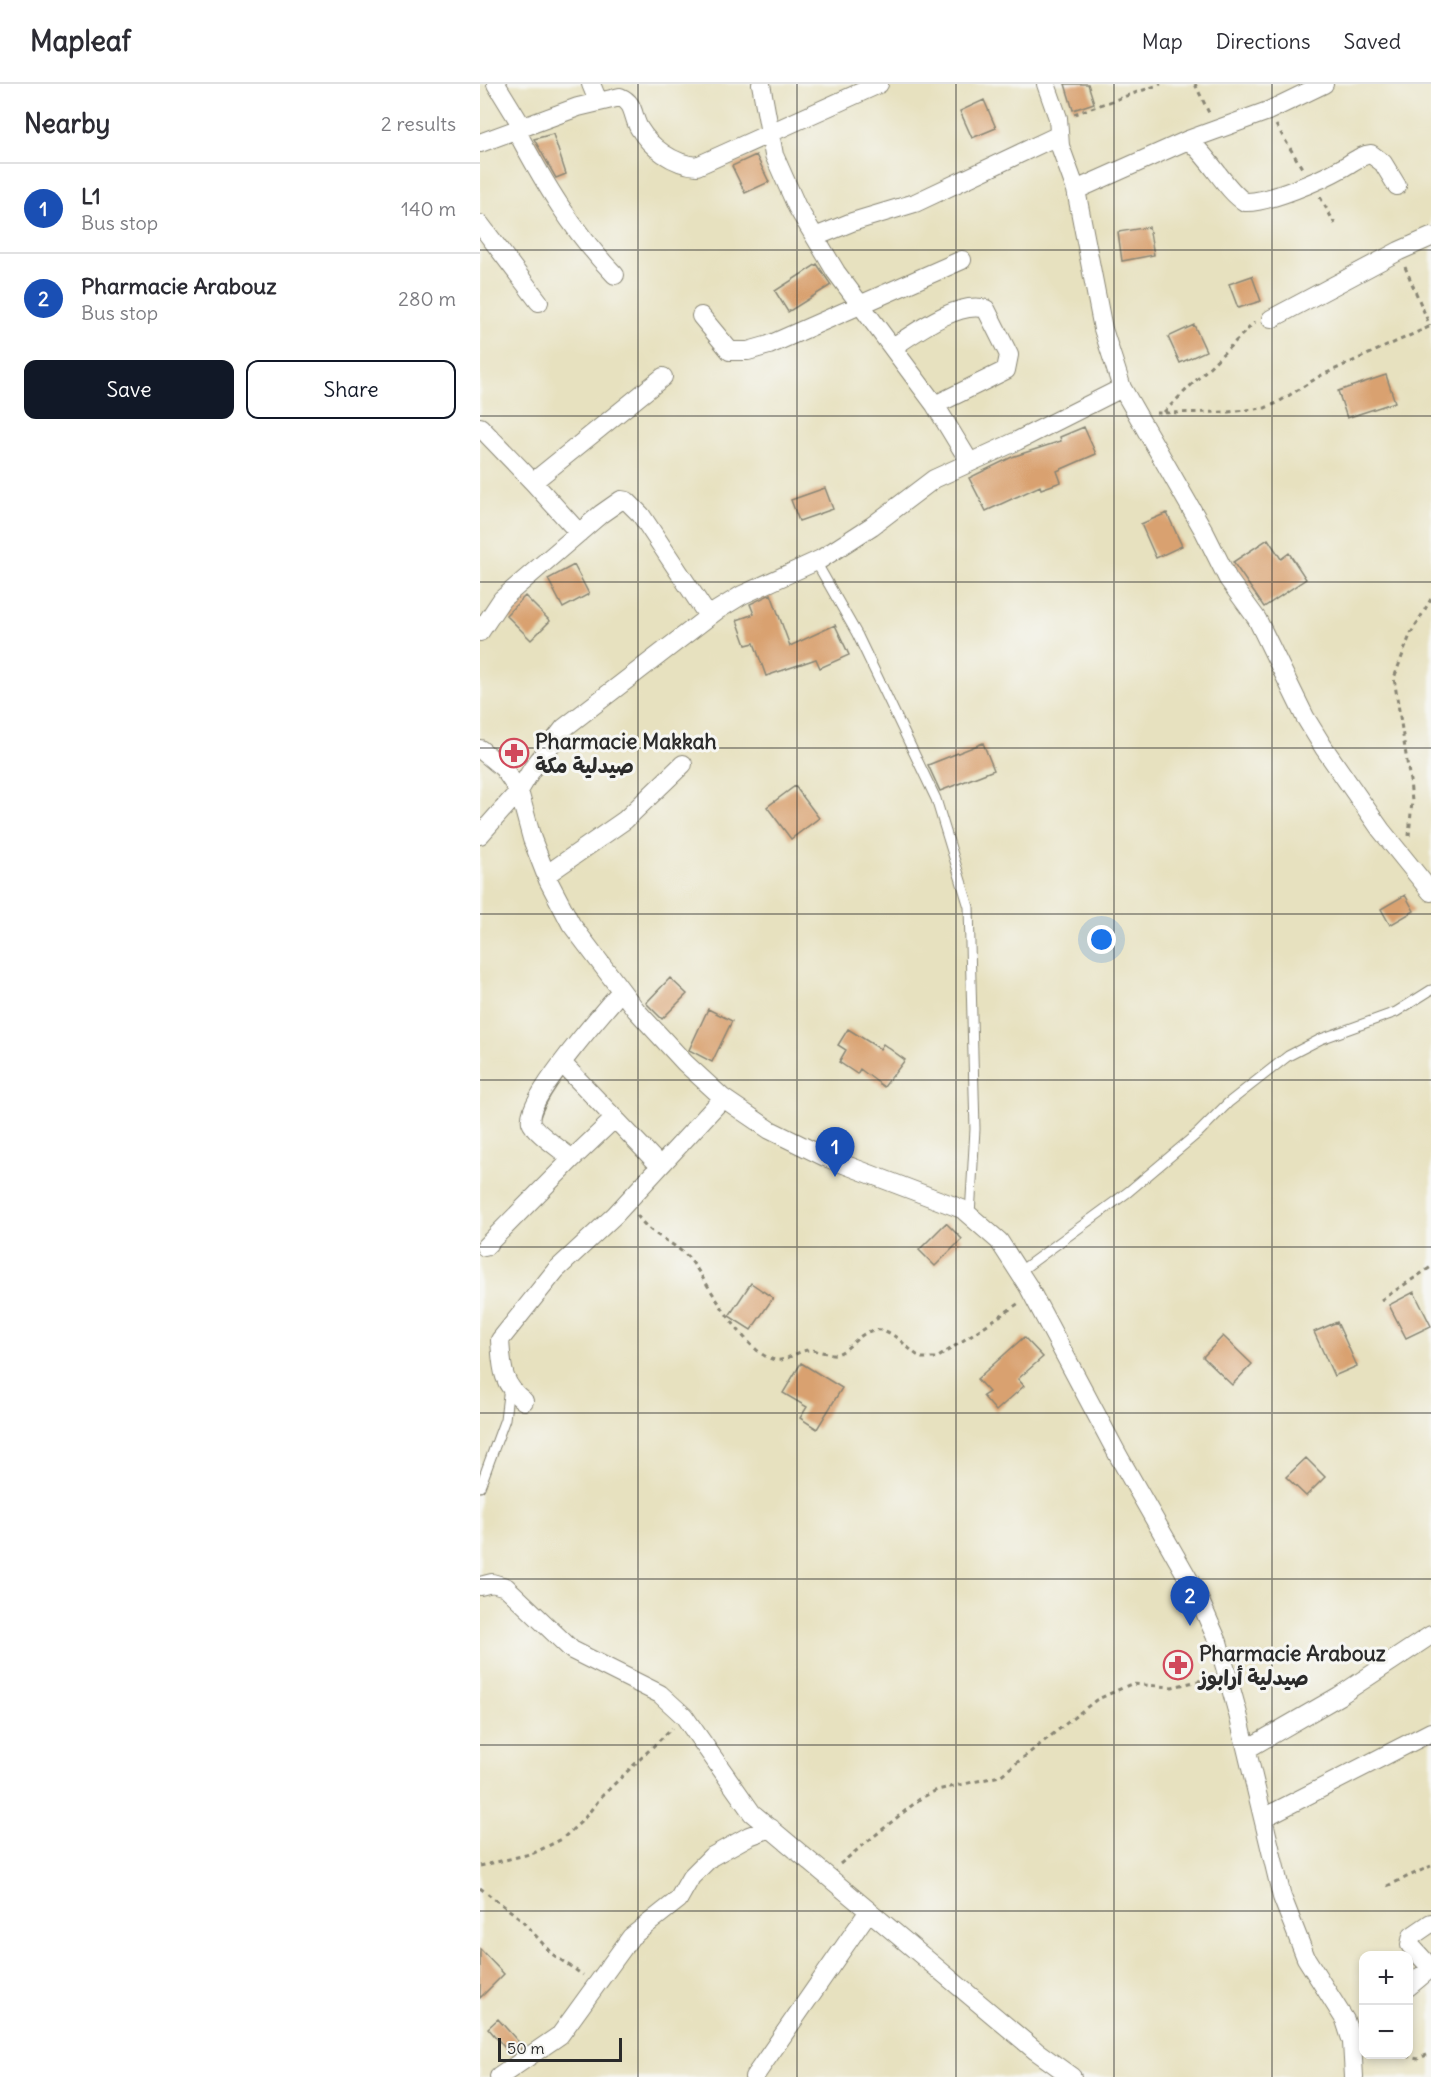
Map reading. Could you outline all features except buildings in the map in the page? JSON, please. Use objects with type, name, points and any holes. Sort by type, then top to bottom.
[{"type":"street","points":[[496,84],[550,193],[594,254],[615,275]]},
{"type":"street","points":[[761,84],[768,135],[782,175],[815,237],[860,306],[935,405],[969,461]]},
{"type":"street","points":[[480,143],[519,129],[595,92],[627,100],[645,136],[670,159],[683,165],[697,166],[879,84]]},
{"type":"street","points":[[1046,84],[1077,190],[1103,329],[1122,388],[1209,538],[1228,579],[1257,619],[1305,717],[1340,774],[1431,892]]},
{"type":"street","points":[[1077,190],[1188,140],[1285,103],[1324,84]]},
{"type":"street","points":[[815,237],[863,218],[915,203],[1058,128]]},
{"type":"street","points":[[1188,140],[1203,153],[1235,194],[1245,202],[1285,194],[1341,169],[1364,154],[1371,154],[1383,163],[1397,186]]},
{"type":"street","points":[[480,224],[538,302]]},
{"type":"street","points":[[1271,319],[1399,251],[1431,237]]},
{"type":"street","points":[[701,316],[730,351],[748,351],[769,345],[962,260]]},
{"type":"street","points":[[893,347],[921,329],[963,308],[975,306],[986,309],[1009,355],[1006,370],[935,405]]},
{"type":"street","points":[[533,482],[663,377]]},
{"type":"street","points":[[480,835],[519,791],[532,769],[564,728],[708,616],[742,595],[816,562],[872,526],[934,479],[1017,441],[1122,388]]},
{"type":"street","points":[[480,428],[579,533]]},
{"type":"street","points":[[480,632],[502,599],[621,500],[627,501],[641,515],[708,616]]},
{"type":"street","points":[[480,750],[503,768],[519,791],[546,875],[571,924],[621,991],[685,1063],[723,1098],[770,1130],[825,1157],[933,1196],[970,1215],[999,1241],[1032,1294],[1119,1457],[1197,1594],[1218,1642],[1247,1749],[1282,1898],[1292,1926],[1306,1958],[1345,2020],[1357,2030],[1354,2077]]},
{"type":"street","points":[[546,875],[625,820],[683,764]]},
{"type":"street","points":[[572,1159],[532,1125],[530,1116],[533,1106],[562,1063],[621,991]]},
{"type":"street","points":[[562,1063],[659,1165]]},
{"type":"street","points":[[524,1401],[502,1376],[500,1340],[556,1270],[637,1192],[659,1165],[723,1098]]},
{"type":"street","points":[[485,1247],[615,1118]]},
{"type":"street","points":[[480,1586],[492,1583],[506,1587],[572,1650],[648,1688],[684,1716],[752,1813],[1036,2051],[1072,2077]]},
{"type":"street","points":[[1247,1749],[1339,1696],[1431,1635]]},
{"type":"street","points":[[1263,1818],[1431,1732]]},
{"type":"street","points":[[499,2077],[560,2035],[631,1937],[678,1900],[691,1876],[711,1857],[731,1844],[771,1828]]},
{"type":"street","points":[[754,2077],[869,1911]]},
{"type":"street","points":[[1413,1983],[1431,1968],[1410,1945],[1412,1936],[1431,1923]]},
{"type":"lane","points":[[816,562],[857,634],[936,798],[969,907],[975,1129],[970,1215]]},
{"type":"lane","points":[[1019,1272],[1128,1192],[1198,1133],[1228,1103],[1288,1056],[1321,1039],[1396,1012],[1431,990]]},
{"type":"lane","points":[[480,1487],[505,1419],[510,1387]]},
{"type":"path","points":[[1058,128],[1161,84]]},
{"type":"path","points":[[1195,84],[1218,130]]},
{"type":"path","points":[[1139,416],[1164,412],[1228,412],[1265,408],[1277,404],[1320,376],[1430,326],[1399,251]]},
{"type":"path","points":[[1164,412],[1252,322],[1271,319]]},
{"type":"path","points":[[1406,861],[1412,801],[1407,752],[1394,678],[1410,635],[1431,600]]},
{"type":"path","points":[[637,1192],[635,1212],[641,1221],[692,1261],[748,1341],[771,1359],[781,1360],[806,1351],[837,1354],[863,1334],[876,1330],[888,1331],[898,1337],[922,1358],[937,1358],[1032,1294]]},
{"type":"path","points":[[1381,1300],[1431,1267]]},
{"type":"path","points":[[827,1875],[921,1798],[937,1790],[1000,1776],[1096,1700],[1131,1684],[1172,1687],[1227,1674]]},
{"type":"path","points":[[480,1866],[534,1852],[562,1839],[583,1820],[602,1796],[684,1716]]},
{"type":"path","points":[[1387,1886],[1431,1866]]},
{"type":"path","points":[[480,1888],[522,1919],[552,1954],[597,1983]]},
{"type":"path","points":[[1413,2058],[1418,2059],[1431,2053]]},
{"type":"place","name":"Pharmacie Makkah صيدلية مكة","points":[[514,753]]},
{"type":"place","name":"L1","points":[[835,1177]]},
{"type":"place","name":"Pharmacie Arabouz","points":[[1190,1626]]},
{"type":"place","name":"Pharmacie Arabouz صيدلية أرابوز","points":[[1178,1665]]}]
